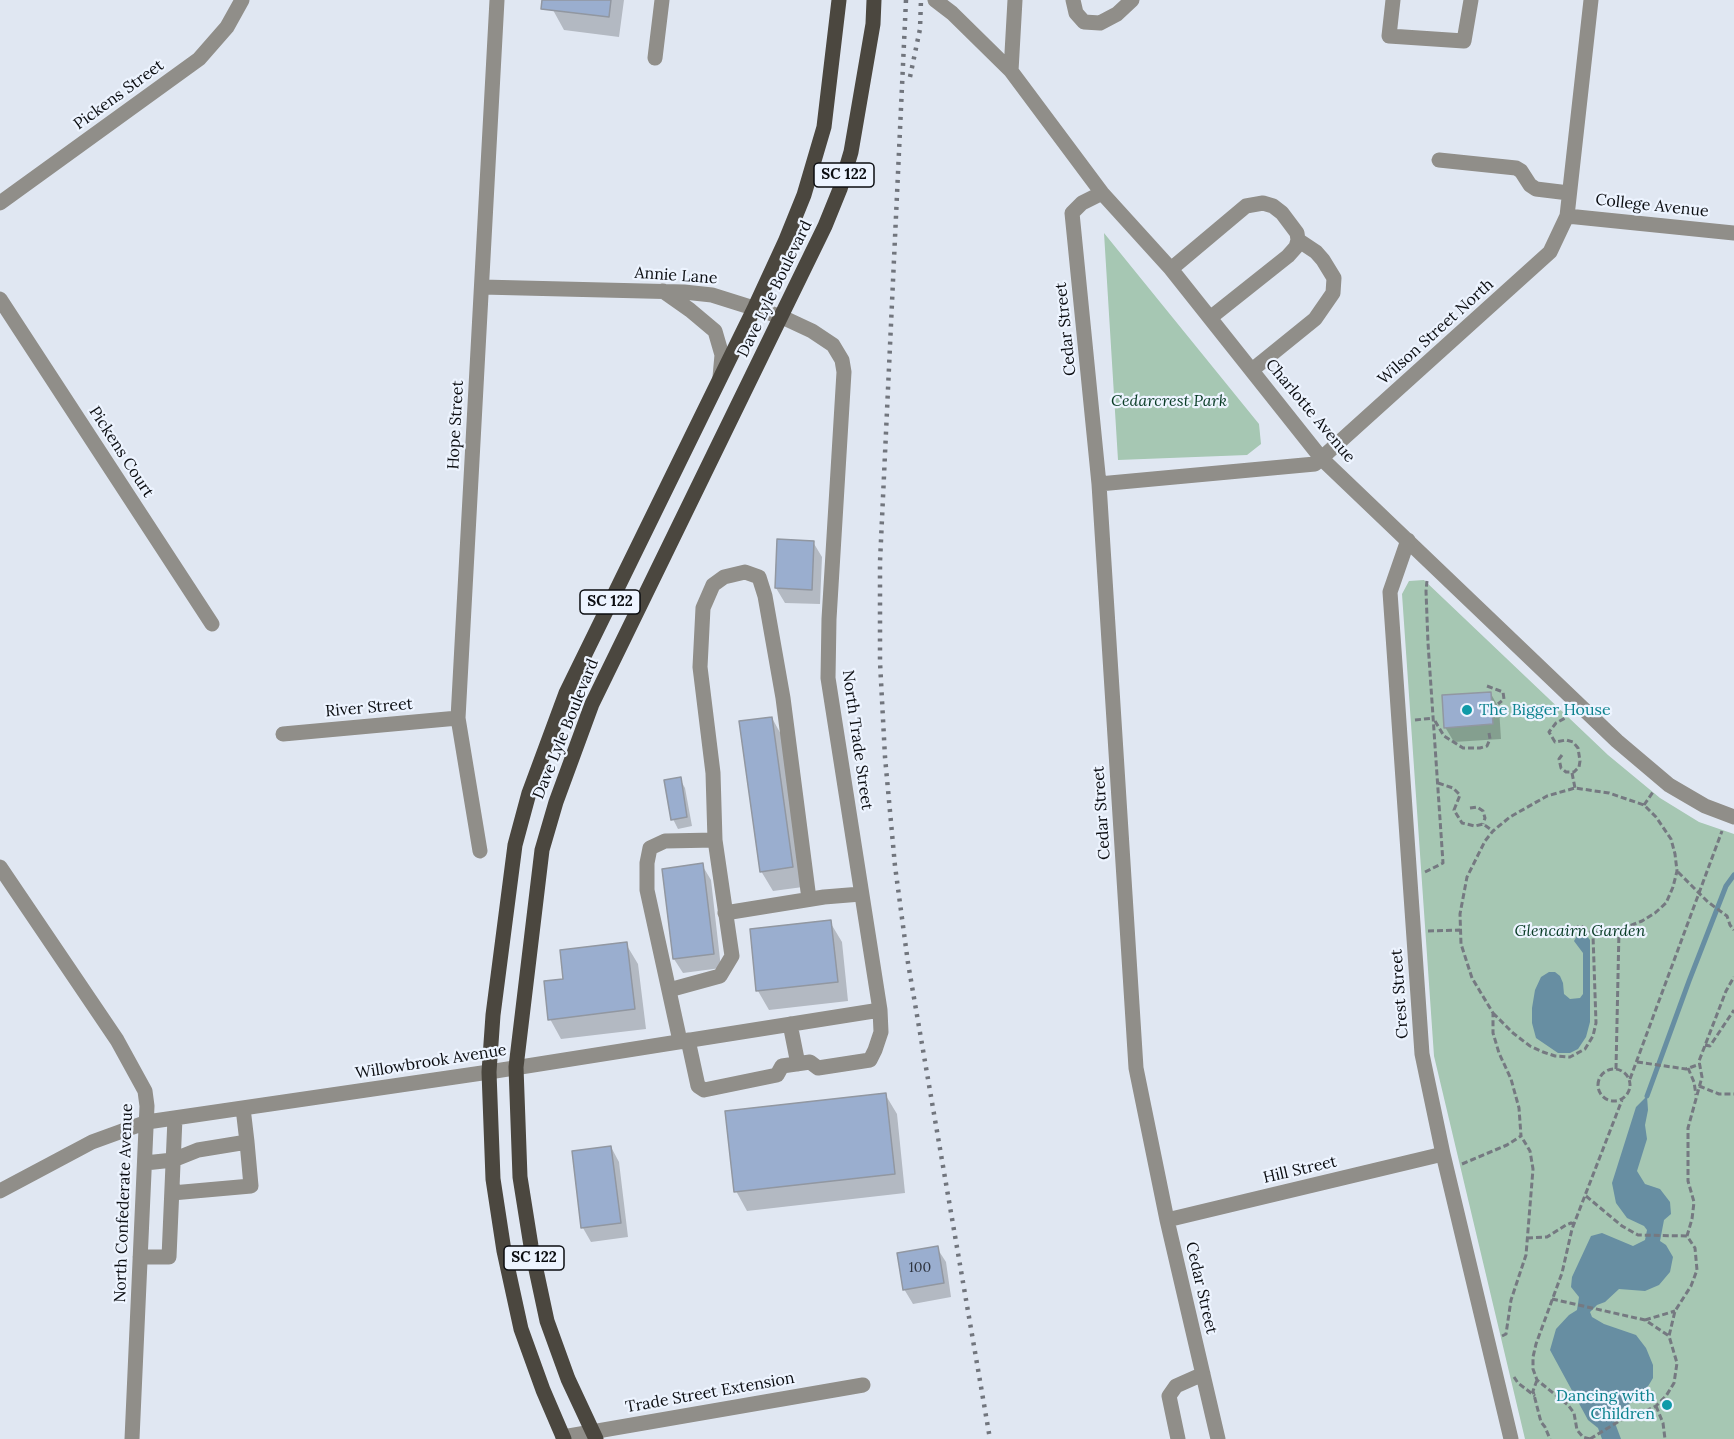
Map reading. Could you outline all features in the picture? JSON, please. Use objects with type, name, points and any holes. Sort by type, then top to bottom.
[{"type":"main road","name":"Dave Lyle Boulevard","points":[[564,1438],[543,1390],[521,1329],[504,1251],[493,1179],[489,1072],[515,845],[529,793],[566,693],[755,307],[804,195],[824,127],[839,0]]},
{"type":"main road","name":"Dave Lyle Boulevard","points":[[594,1435],[568,1379],[547,1321],[531,1246],[520,1177],[516,1067],[542,850],[556,802],[592,704],[782,317],[840,189],[851,152],[871,35],[874,0]]},
{"type":"street","name":"Pickens Street","points":[[0,203],[200,59],[227,27],[242,0]]},
{"type":"street","name":"Hope Street","points":[[480,851],[458,718],[497,0]]},
{"type":"street","points":[[655,58],[662,0]]},
{"type":"street","name":"Charlotte Avenue","points":[[934,0],[952,13],[1011,71],[1102,193],[1172,269],[1322,459],[1617,741],[1669,785],[1705,806],[1730,816]]},
{"type":"street","points":[[1011,71],[1015,0]]},
{"type":"street","points":[[1073,0],[1076,13],[1084,22],[1100,24],[1117,14],[1132,0]]},
{"type":"street","points":[[1393,0],[1389,36],[1464,41],[1471,0]]},
{"type":"street","name":"Wilson Street North","points":[[1099,484],[1315,464],[1550,252],[1567,216],[1591,0]]},
{"type":"street","points":[[1439,160],[1516,168],[1521,171],[1533,188],[1569,193]]},
{"type":"street","name":"Cedar Street","points":[[1102,193],[1082,202],[1072,213],[1099,484],[1136,1068],[1167,1220],[1218,1439]]},
{"type":"street","points":[[1172,269],[1246,206],[1263,203],[1273,206],[1282,213],[1297,233],[1296,247],[1288,256],[1210,318]]},
{"type":"street","name":"College Avenue","points":[[1567,216],[1734,233]]},
{"type":"street","points":[[1252,370],[1315,319],[1334,293],[1334,278],[1323,260],[1316,252],[1298,240]]},
{"type":"street","name":"Annie Lane","points":[[482,287],[663,291],[712,295],[755,307],[812,331],[833,345],[842,360],[843,401]]},
{"type":"street","points":[[663,291],[715,331],[722,355],[720,379]]},
{"type":"street","name":"Pickens Court","points":[[0,299],[212,624]]},
{"type":"street","name":"North Trade Street","points":[[798,1064],[810,1062],[818,1068],[870,1060],[881,1032],[880,1010],[828,678],[829,619],[843,401]]},
{"type":"street","name":"Crest Street","points":[[1408,540],[1390,592],[1422,1054],[1443,1154],[1511,1439]]},
{"type":"street","points":[[669,990],[720,976],[732,956],[715,840],[713,773],[700,667],[703,608],[713,585],[724,577],[745,572],[759,577],[765,596],[783,698],[809,899]]},
{"type":"street","name":"River Street","points":[[283,734],[458,718]]},
{"type":"street","points":[[715,840],[665,841],[650,848],[647,863],[647,890],[669,990],[698,1086],[704,1090],[777,1075],[782,1066],[798,1064],[790,1024]]},
{"type":"street","name":"North Confederate Avenue","points":[[0,867],[104,1021],[145,1091],[147,1122],[132,1439]]},
{"type":"street","points":[[725,913],[809,899],[861,894]]},
{"type":"street","name":"Willowbrook Avenue","points":[[0,1191],[92,1142],[147,1122],[489,1072],[880,1010]]},
{"type":"street","points":[[172,1193],[251,1186],[243,1108]]},
{"type":"street","points":[[140,1257],[169,1257],[175,1118]]},
{"type":"street","points":[[145,1163],[173,1160],[198,1150],[247,1142]]},
{"type":"street","name":"Hill Street","points":[[1167,1220],[1443,1154]]},
{"type":"street","points":[[1178,1439],[1169,1396],[1176,1386],[1203,1374]]},
{"type":"street","name":"Trade Street Extension","points":[[564,1438],[594,1435],[863,1386]]},
{"type":"path","points":[[1425,872],[1443,863],[1428,643],[1426,591],[1428,580]]},
{"type":"path","points":[[1487,686],[1503,692],[1504,699],[1498,704]]},
{"type":"path","points":[[1571,715],[1556,723],[1549,732],[1555,742],[1566,740],[1573,742],[1578,748],[1579,767],[1572,773]]},
{"type":"path","points":[[1434,719],[1444,736],[1462,748],[1487,746],[1490,739],[1489,733]]},
{"type":"path","points":[[1562,755],[1559,759],[1561,768],[1572,773]]},
{"type":"path","points":[[1572,773],[1575,788]]},
{"type":"path","points":[[1438,783],[1453,788],[1460,795],[1454,810],[1462,823],[1475,826],[1483,824],[1493,831]]},
{"type":"path","points":[[1569,933],[1581,926],[1592,933],[1619,930],[1642,921],[1666,903],[1677,871],[1671,839],[1656,817],[1644,805],[1609,792],[1575,788],[1547,796],[1529,805],[1493,831],[1485,841],[1467,877],[1460,914],[1461,944],[1469,971],[1493,1013],[1530,1046],[1543,1053],[1570,1057],[1585,1048],[1593,1036],[1596,1023],[1592,933]]},
{"type":"path","points":[[1644,805],[1654,790]]},
{"type":"path","points":[[1470,808],[1477,807],[1483,811],[1485,818],[1483,824]]},
{"type":"path","points":[[1687,1236],[1695,1248],[1697,1270],[1691,1286],[1675,1311],[1669,1336],[1677,1363],[1674,1383],[1656,1406],[1617,1422],[1590,1439],[1583,1437],[1577,1430],[1574,1413],[1568,1405],[1537,1380],[1533,1369],[1536,1344],[1563,1273],[1574,1224],[1622,1100],[1629,1092],[1630,1079],[1636,1062],[1698,894],[1730,816]]},
{"type":"path","points":[[1677,871],[1698,894],[1727,916],[1734,930]]},
{"type":"path","points":[[1413,932],[1460,930]]},
{"type":"path","points":[[1616,1069],[1619,930]]},
{"type":"path","points":[[1687,1236],[1694,1202],[1689,1180],[1688,1128],[1702,1077],[1699,1061],[1726,991],[1734,977]]},
{"type":"path","points":[[1705,1045],[1710,1046],[1734,1010]]},
{"type":"path","points":[[1488,1345],[1506,1334],[1511,1300],[1526,1255],[1533,1169],[1530,1151],[1521,1136],[1519,1108],[1511,1079],[1493,1033],[1493,1013]]},
{"type":"path","points":[[1636,1062],[1688,1068],[1700,1064]]},
{"type":"path","points":[[1688,1068],[1694,1082],[1696,1097]]},
{"type":"path","points":[[1622,1100],[1612,1102],[1605,1100],[1598,1086],[1600,1077],[1607,1071],[1616,1069],[1628,1075],[1630,1079]]},
{"type":"path","points":[[1699,1086],[1719,1094],[1734,1094]]},
{"type":"path","points":[[1447,1171],[1507,1145],[1521,1136]]},
{"type":"path","points":[[1586,1196],[1622,1226],[1638,1235],[1687,1236]]},
{"type":"path","points":[[1527,1238],[1547,1237],[1566,1225],[1574,1224]]},
{"type":"path","points":[[1552,1299],[1574,1306],[1645,1320],[1669,1336]]},
{"type":"path","points":[[1645,1320],[1675,1311]]},
{"type":"path","points":[[1537,1380],[1533,1390],[1541,1422],[1550,1439]]},
{"type":"path","points":[[1656,1406],[1663,1423],[1665,1439]]},
{"type":"green space","name":"Cedarcrest Park","points":[[1104,233],[1259,424],[1261,444],[1247,455],[1118,460]]},
{"type":"green space","name":"Glencairn Garden","points":[[1424,580],[1608,755],[1660,798],[1699,822],[1734,834],[1734,1439],[1525,1439],[1434,1056],[1402,594],[1409,581]]},
{"type":"water","points":[[1578,934],[1587,936],[1590,940],[1590,1022],[1586,1037],[1578,1049],[1570,1053],[1558,1053],[1536,1038],[1532,1023],[1535,990],[1541,977],[1549,972],[1555,972],[1563,983],[1564,994],[1570,999],[1580,998],[1583,994],[1583,953],[1574,941]]},
{"type":"water","points":[[1647,1096],[1648,1110],[1645,1125],[1647,1139],[1637,1171],[1645,1184],[1660,1189],[1670,1202],[1671,1214],[1664,1220],[1660,1241],[1666,1245],[1673,1257],[1670,1272],[1659,1285],[1645,1291],[1619,1289],[1590,1312],[1592,1317],[1604,1324],[1636,1335],[1646,1348],[1653,1365],[1653,1378],[1647,1388],[1634,1401],[1612,1415],[1621,1439],[1602,1439],[1598,1428],[1588,1420],[1550,1350],[1556,1329],[1577,1310],[1579,1297],[1571,1287],[1572,1277],[1591,1236],[1602,1233],[1633,1246],[1645,1240],[1647,1230],[1644,1226],[1627,1218],[1616,1203],[1612,1183],[1636,1107]]},
{"type":"building","points":[[542,0],[611,0],[609,17],[541,9]]},
{"type":"building","points":[[777,539],[814,541],[812,590],[775,588]]},
{"type":"building","name":"The Bigger House","points":[[1491,692],[1493,724],[1444,728],[1442,695]]},
{"type":"building","points":[[772,717],[793,867],[760,872],[739,721]]},
{"type":"building","points":[[681,777],[687,817],[671,820],[664,780]]},
{"type":"building","points":[[703,863],[714,954],[673,959],[662,869]]},
{"type":"building","points":[[831,920],[838,982],[756,991],[750,929]]},
{"type":"building","points":[[627,942],[635,1009],[548,1020],[544,981],[563,979],[560,950]]},
{"type":"building","points":[[886,1093],[895,1174],[734,1192],[725,1111]]},
{"type":"building","points":[[611,1146],[621,1223],[581,1228],[572,1151]]},
{"type":"building","points":[[938,1246],[944,1283],[903,1290],[897,1253]]},
{"type":"waterway","points":[[1647,1096],[1726,886],[1734,875]]},
{"type":"railway","points":[[906,0],[880,562],[880,662],[885,757],[895,866],[908,963],[990,1439]]},
{"type":"railway","points":[[910,77],[920,29],[921,0]]},
{"type":"place","name":"The Bigger House","points":[[1467,710]]},
{"type":"place","name":"Dancing with Children","points":[[1667,1405]]}]
